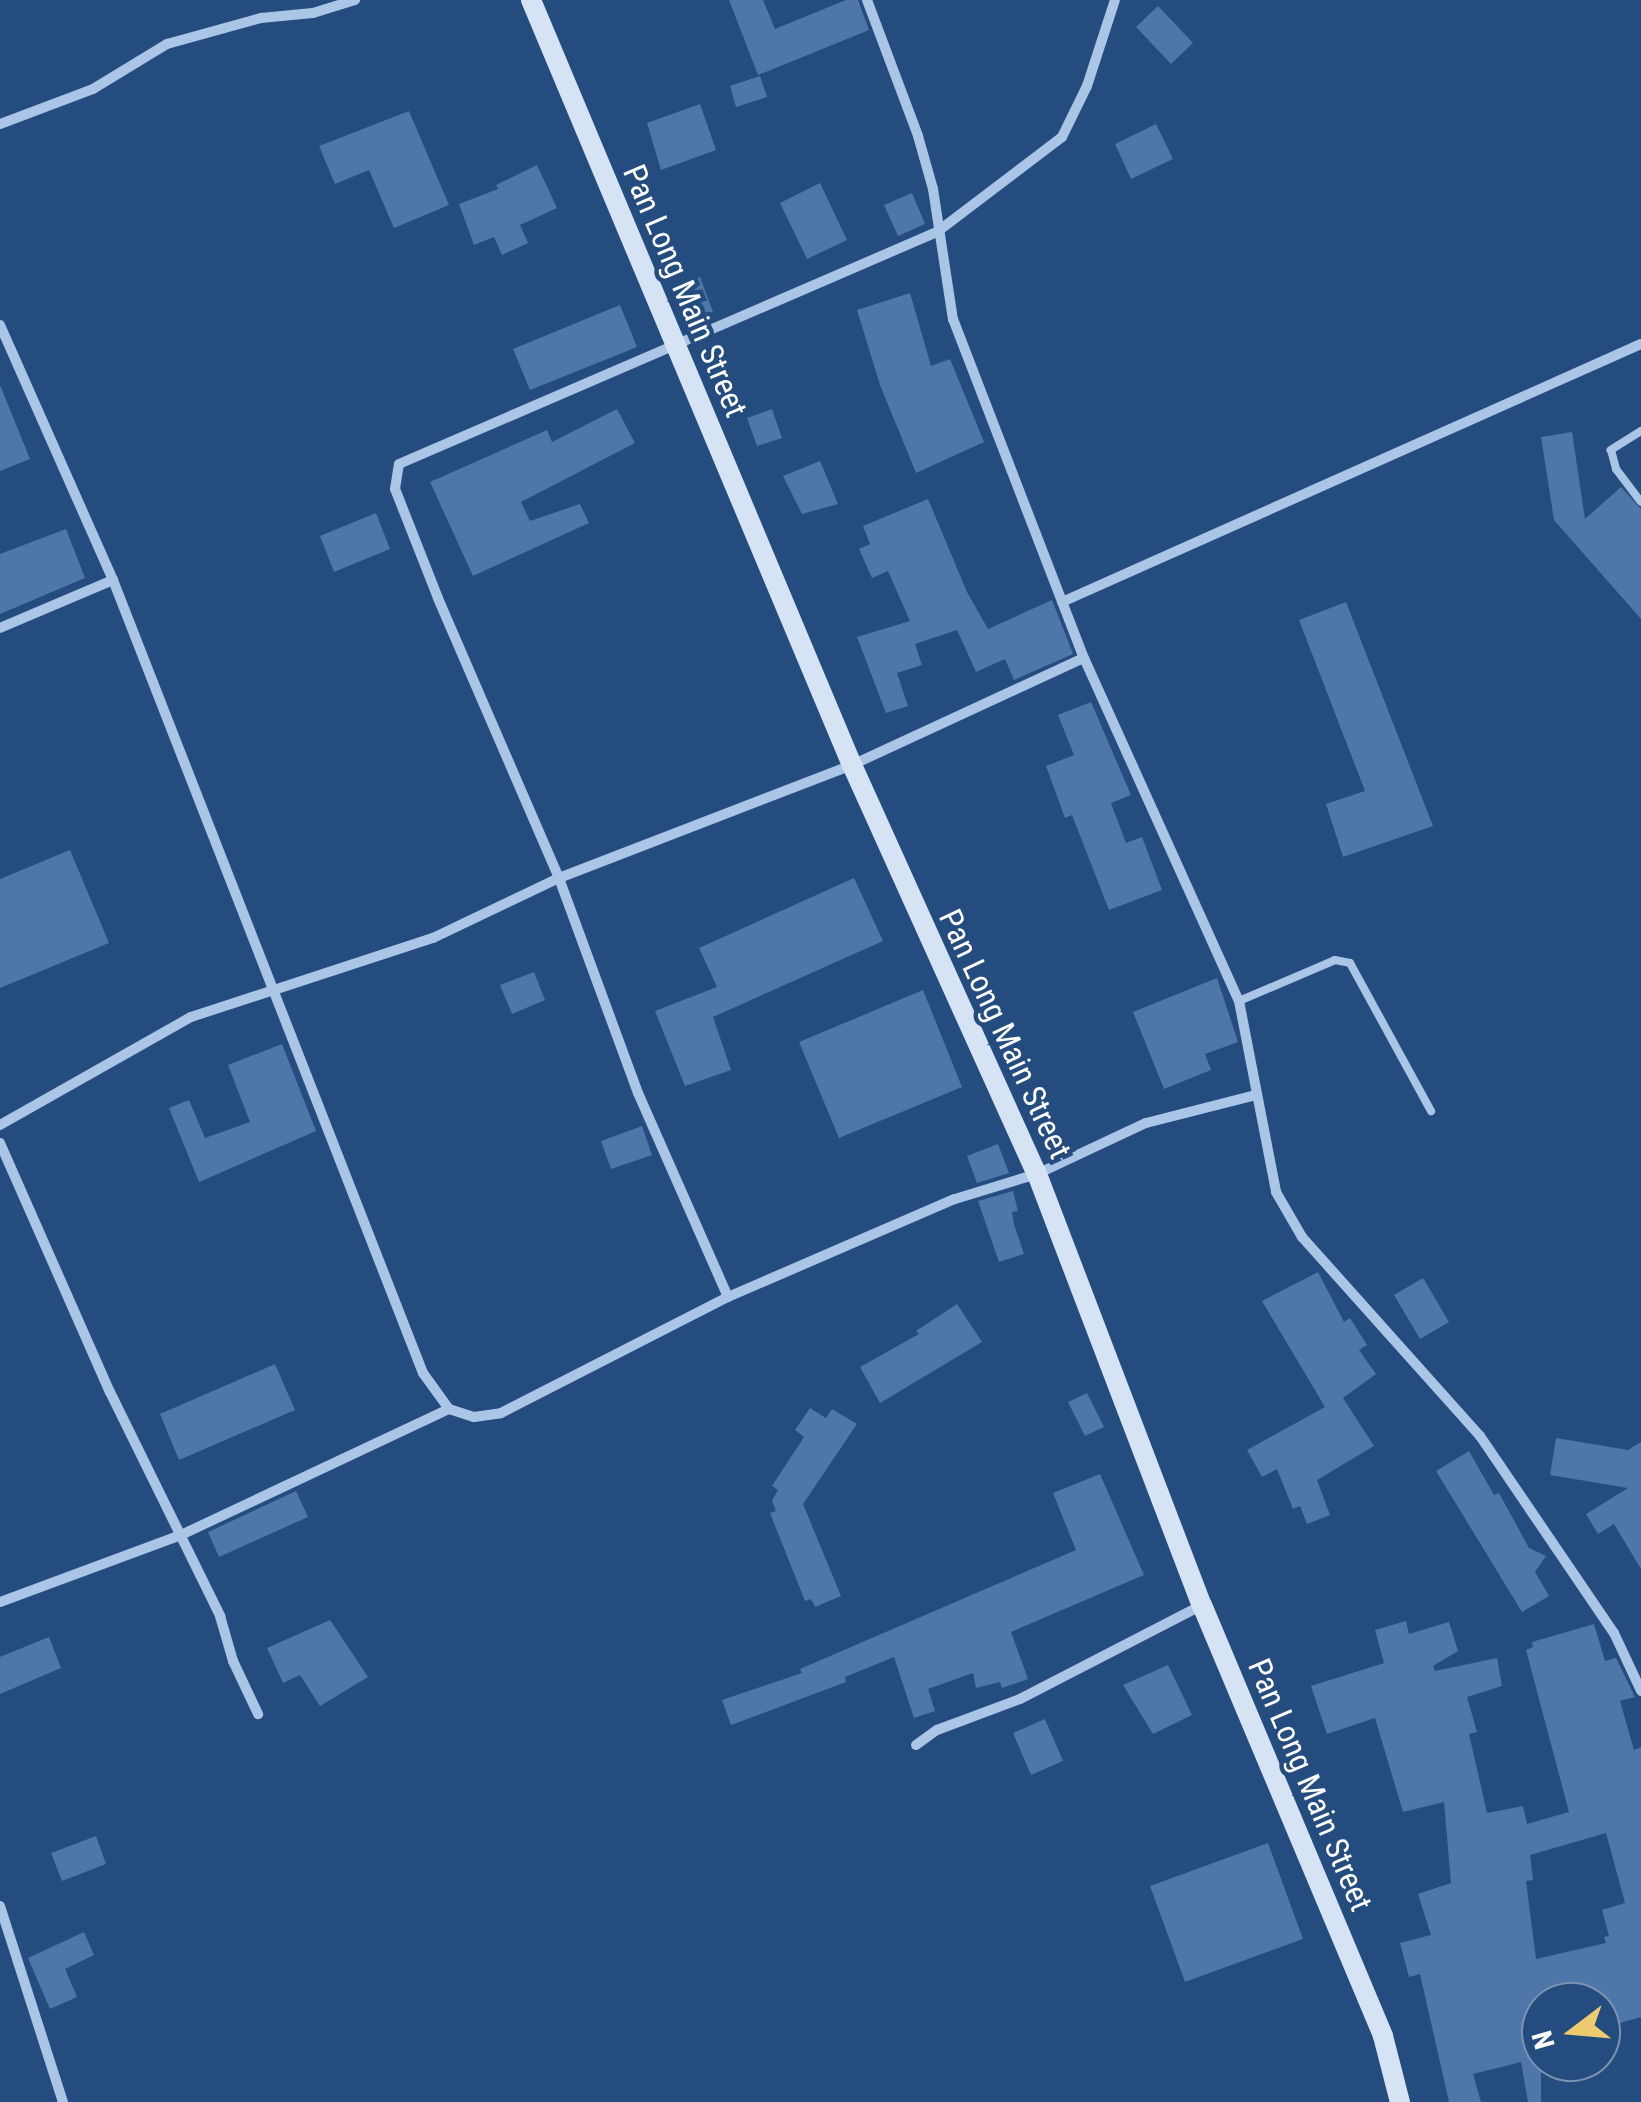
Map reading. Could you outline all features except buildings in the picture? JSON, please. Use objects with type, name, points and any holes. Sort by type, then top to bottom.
[{"type":"street","points":[[0,124],[93,88],[167,44],[261,18],[313,13],[355,0]]},
{"type":"street","name":"Pan Long Main Street","points":[[531,0],[852,766],[1037,1174],[1202,1605],[1383,2036],[1400,2102]]},
{"type":"street","points":[[866,0],[918,136],[933,188],[953,319],[1084,658],[1239,1001],[1276,1192],[1302,1237],[1480,1436],[1614,1634],[1641,1691]]},
{"type":"street","points":[[728,1297],[638,1093],[559,878],[395,489],[399,464],[937,232],[1062,137],[1088,86],[1114,0]]},
{"type":"street","points":[[0,325],[113,580],[423,1373],[449,1408],[474,1417],[501,1413],[728,1297],[976,1191],[1037,1174],[1146,1123],[1256,1095]]},
{"type":"street","points":[[1062,602],[1641,344]]},
{"type":"street","points":[[0,628],[113,580]]},
{"type":"street","points":[[0,1125],[191,1017],[432,938],[559,878],[852,766],[1084,658]]},
{"type":"street","points":[[0,1143],[110,1392],[182,1535],[258,1714]]},
{"type":"street","points":[[0,1602],[182,1535],[449,1408]]},
{"type":"street","points":[[916,1745],[937,1730],[1020,1699],[1202,1605]]},
{"type":"street","points":[[0,1906],[63,2102]]},
{"type":"lane","points":[[1641,432],[1611,450],[1616,470],[1641,502]]},
{"type":"lane","points":[[1239,1001],[1335,960],[1350,963],[1431,1111]]}]
